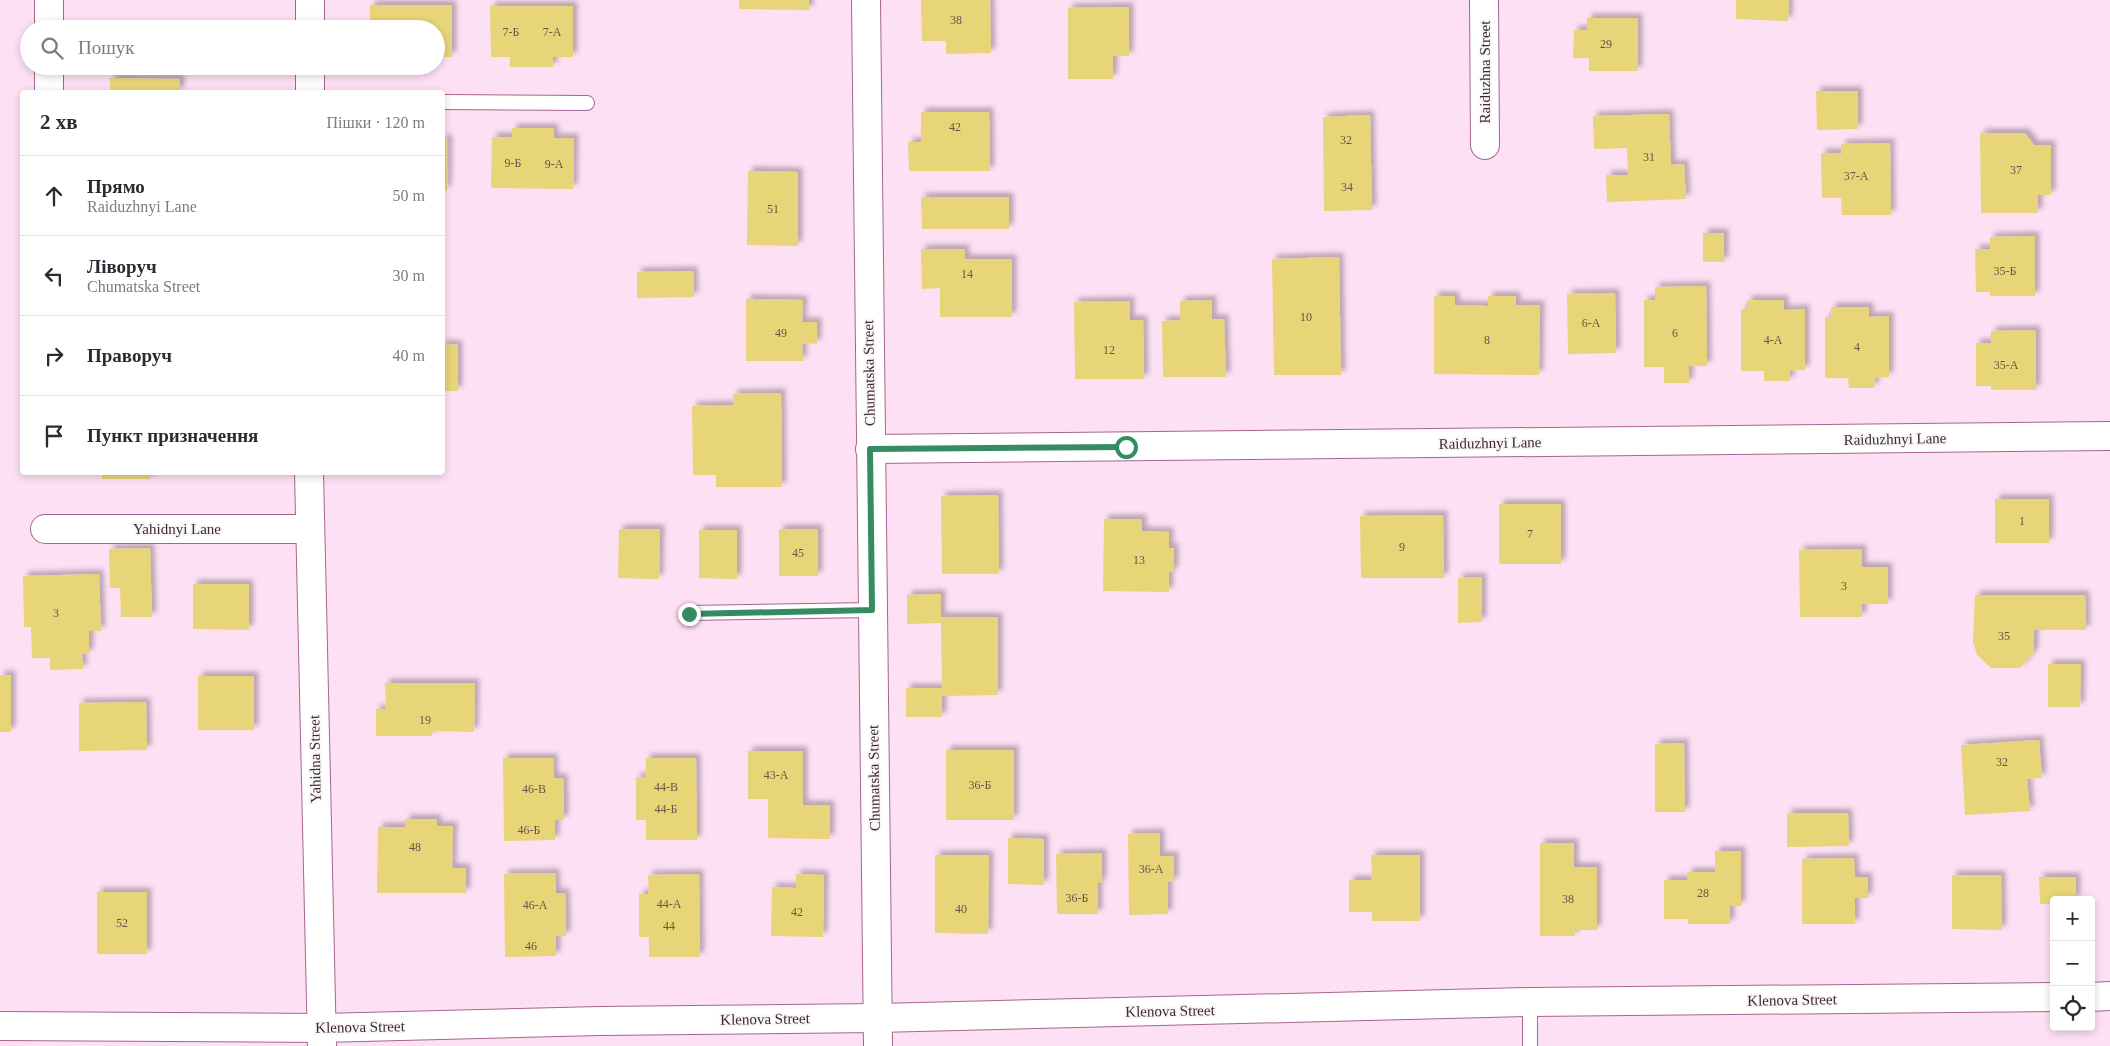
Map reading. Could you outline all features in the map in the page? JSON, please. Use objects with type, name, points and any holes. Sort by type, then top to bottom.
[{"type":"street","points":[[49,0],[49,20]]},
{"type":"street","points":[[310,0],[310,20]]},
{"type":"street","name":"Chumatska Street","points":[[866,0],[878,1046]]},
{"type":"street","name":"Raiduzhna Street","points":[[1484,0],[1485,145]]},
{"type":"street","points":[[49,75],[49,90]]},
{"type":"street","points":[[310,75],[310,90]]},
{"type":"street","name":"Raiduzhnyi Lane","points":[[870,449],[2110,436]]},
{"type":"street","name":"Yahidna Street","points":[[309,475],[322,1037]]},
{"type":"street","name":"Yahidnyi Lane","points":[[45,529],[309,529]]},
{"type":"street","points":[[2095,996],[2110,996]]},
{"type":"street","name":"Klenova Street","points":[[0,1026],[322,1037],[600,1021],[878,1018],[1530,1002],[2050,997]]},
{"type":"lane","points":[[445,102],[587,103]]},
{"type":"lane","points":[[689,614],[872,610]]},
{"type":"lane","points":[[1530,1002],[1530,1046]]},
{"type":"building","points":[[739,0],[809,0],[809,10],[739,9]]},
{"type":"building","points":[[921,0],[990,0],[991,53],[946,54],[946,41],[922,41]]},
{"type":"building","points":[[1736,0],[1789,0],[1788,21],[1736,19]]},
{"type":"building","points":[[370,5],[452,5],[452,57],[445,57],[445,20],[370,20]]},
{"type":"building","points":[[490,6],[573,6],[573,57],[553,57],[553,67],[510,67],[510,57],[491,57]]},
{"type":"building","points":[[1129,7],[1129,56],[1113,56],[1113,79],[1068,79],[1068,8]]},
{"type":"building","points":[[1587,18],[1638,18],[1638,71],[1589,71],[1589,58],[1573,58],[1574,30],[1587,30]]},
{"type":"building","points":[[110,78],[180,79],[180,90],[110,90]]},
{"type":"building","points":[[1816,91],[1858,91],[1858,129],[1817,130]]},
{"type":"building","points":[[921,112],[989,112],[990,171],[909,171],[908,142],[921,142]]},
{"type":"building","points":[[1669,114],[1671,165],[1684,164],[1686,199],[1607,202],[1606,175],[1628,175],[1627,148],[1594,149],[1593,116]]},
{"type":"building","points":[[1370,115],[1372,210],[1324,211],[1323,117]]},
{"type":"building","points":[[512,128],[554,128],[554,138],[574,138],[573,189],[491,188],[492,137],[512,137]]},
{"type":"building","points":[[1980,133],[2025,133],[2034,145],[2051,145],[2051,195],[2038,195],[2038,213],[1981,213]]},
{"type":"building","points":[[445,139],[448,139],[447,190],[445,190]]},
{"type":"building","points":[[1890,143],[1891,215],[1842,215],[1841,198],[1822,198],[1821,153],[1841,153],[1841,144]]},
{"type":"building","points":[[748,171],[798,172],[798,246],[747,245]]},
{"type":"building","points":[[921,197],[1009,197],[1009,229],[922,229]]},
{"type":"building","points":[[1703,233],[1724,233],[1724,262],[1703,262]]},
{"type":"building","points":[[2035,236],[2035,296],[1990,296],[1990,292],[1976,292],[1975,249],[1990,249],[1990,237]]},
{"type":"building","points":[[921,249],[965,249],[965,259],[1012,259],[1012,317],[940,317],[940,288],[922,289]]},
{"type":"building","points":[[1339,257],[1341,375],[1274,375],[1272,259]]},
{"type":"building","points":[[693,271],[694,297],[637,298],[637,272]]},
{"type":"building","points":[[1706,286],[1707,366],[1689,366],[1689,383],[1664,383],[1664,367],[1644,367],[1644,300],[1655,300],[1655,287]]},
{"type":"building","points":[[1615,293],[1616,353],[1568,354],[1567,294]]},
{"type":"building","points":[[1434,296],[1455,296],[1455,305],[1488,306],[1488,296],[1516,296],[1516,305],[1540,305],[1539,375],[1434,374]]},
{"type":"building","points":[[746,299],[803,300],[802,322],[817,322],[817,344],[802,343],[803,361],[746,361]]},
{"type":"building","points":[[1212,300],[1212,319],[1224,319],[1226,377],[1163,377],[1162,321],[1180,320],[1180,301]]},
{"type":"building","points":[[1747,300],[1784,300],[1784,310],[1805,309],[1805,370],[1790,371],[1790,381],[1764,381],[1764,371],[1741,371],[1741,310],[1747,310]]},
{"type":"building","points":[[1130,301],[1130,320],[1143,320],[1144,379],[1075,379],[1074,302]]},
{"type":"building","points":[[1831,307],[1869,307],[1869,317],[1889,316],[1889,377],[1875,378],[1874,388],[1849,388],[1848,378],[1825,378],[1825,317],[1831,317]]},
{"type":"building","points":[[2036,330],[2036,390],[1991,390],[1991,386],[1976,386],[1976,343],[1991,343],[1991,331]]},
{"type":"building","points":[[445,344],[458,345],[458,391],[445,391]]},
{"type":"building","points":[[781,393],[782,487],[716,487],[716,475],[693,475],[692,406],[733,405],[733,394]]},
{"type":"building","points":[[102,475],[150,475],[150,479],[102,479]]},
{"type":"building","points":[[998,495],[999,574],[942,574],[941,496]]},
{"type":"building","points":[[1995,499],[2049,499],[2049,543],[1995,543]]},
{"type":"building","points":[[1499,504],[1561,504],[1561,564],[1499,564]]},
{"type":"building","points":[[1443,515],[1444,578],[1361,578],[1360,516]]},
{"type":"building","points":[[1104,519],[1142,519],[1142,531],[1169,532],[1169,548],[1174,548],[1174,572],[1169,572],[1169,592],[1103,591]]},
{"type":"building","points":[[619,529],[660,529],[659,579],[618,578]]},
{"type":"building","points":[[779,529],[818,529],[818,576],[779,576]]},
{"type":"building","points":[[699,530],[737,530],[737,579],[699,578]]},
{"type":"building","points":[[150,548],[152,617],[121,617],[120,588],[110,588],[109,549]]},
{"type":"building","points":[[1862,549],[1862,567],[1888,567],[1888,604],[1862,604],[1862,617],[1800,617],[1799,550]]},
{"type":"building","points":[[99,574],[101,631],[89,631],[89,654],[82,654],[83,669],[50,670],[50,658],[32,658],[31,627],[24,627],[23,576]]},
{"type":"building","points":[[1482,577],[1482,622],[1458,623],[1458,578]]},
{"type":"building","points":[[193,584],[249,584],[249,630],[193,629]]},
{"type":"building","points":[[941,594],[941,617],[998,617],[998,695],[942,696],[942,717],[906,717],[906,688],[942,688],[941,623],[907,624],[907,595]]},
{"type":"building","points":[[1975,595],[2085,595],[2086,630],[2034,630],[2034,652],[2020,668],[1991,668],[1977,655],[1973,642]]},
{"type":"building","points":[[2048,664],[2081,664],[2080,707],[2048,707]]},
{"type":"building","points":[[0,675],[11,675],[11,732],[0,732]]},
{"type":"building","points":[[198,676],[254,676],[254,730],[198,730]]},
{"type":"building","points":[[385,683],[475,683],[474,732],[432,731],[432,736],[376,736],[376,709],[386,709]]},
{"type":"building","points":[[146,702],[147,750],[79,751],[79,703]]},
{"type":"building","points":[[2039,740],[2042,778],[2027,779],[2030,811],[1965,815],[1961,745]]},
{"type":"building","points":[[1684,743],[1685,812],[1655,812],[1655,744]]},
{"type":"building","points":[[946,750],[1014,750],[1014,820],[946,820]]},
{"type":"building","points":[[748,751],[803,751],[803,805],[830,805],[830,839],[768,838],[768,799],[748,799]]},
{"type":"building","points":[[503,758],[553,758],[554,778],[563,778],[564,800],[564,820],[555,820],[555,840],[504,841]]},
{"type":"building","points":[[646,758],[696,758],[697,840],[646,840],[646,820],[636,820],[636,777],[645,777]]},
{"type":"building","points":[[1787,813],[1848,813],[1849,846],[1787,847]]},
{"type":"building","points":[[405,819],[437,819],[437,826],[453,826],[452,868],[466,868],[466,893],[377,893],[378,827],[405,827]]},
{"type":"building","points":[[1160,833],[1160,856],[1174,856],[1174,882],[1168,882],[1168,914],[1129,915],[1128,834]]},
{"type":"building","points":[[1008,838],[1044,839],[1044,885],[1008,884]]},
{"type":"building","points":[[1540,843],[1574,843],[1574,867],[1597,867],[1597,930],[1575,930],[1575,936],[1540,936]]},
{"type":"building","points":[[1715,851],[1741,851],[1741,906],[1730,906],[1730,924],[1688,924],[1688,919],[1664,919],[1664,880],[1688,880],[1687,872],[1715,872]]},
{"type":"building","points":[[1102,853],[1102,883],[1098,883],[1098,914],[1057,914],[1056,854]]},
{"type":"building","points":[[935,855],[989,855],[988,934],[935,933]]},
{"type":"building","points":[[1371,855],[1420,855],[1420,921],[1372,921],[1372,912],[1349,912],[1349,880],[1372,880]]},
{"type":"building","points":[[1854,858],[1855,877],[1868,877],[1868,898],[1855,898],[1855,924],[1802,924],[1802,859]]},
{"type":"building","points":[[555,873],[556,893],[565,893],[566,916],[566,936],[556,936],[556,956],[505,957],[504,874]]},
{"type":"building","points":[[699,874],[700,957],[649,957],[649,937],[639,937],[639,894],[649,894],[648,875]]},
{"type":"building","points":[[796,874],[824,875],[823,937],[771,936],[772,887],[796,888]]},
{"type":"building","points":[[1952,875],[2001,875],[2002,930],[1952,929]]},
{"type":"building","points":[[2039,877],[2076,877],[2076,896],[2050,896],[2050,904],[2040,904]]},
{"type":"building","points":[[97,892],[147,892],[147,954],[97,954]]},
{"type":"route","points":[[689,614],[872,610],[870,449],[1126,447]]}]
